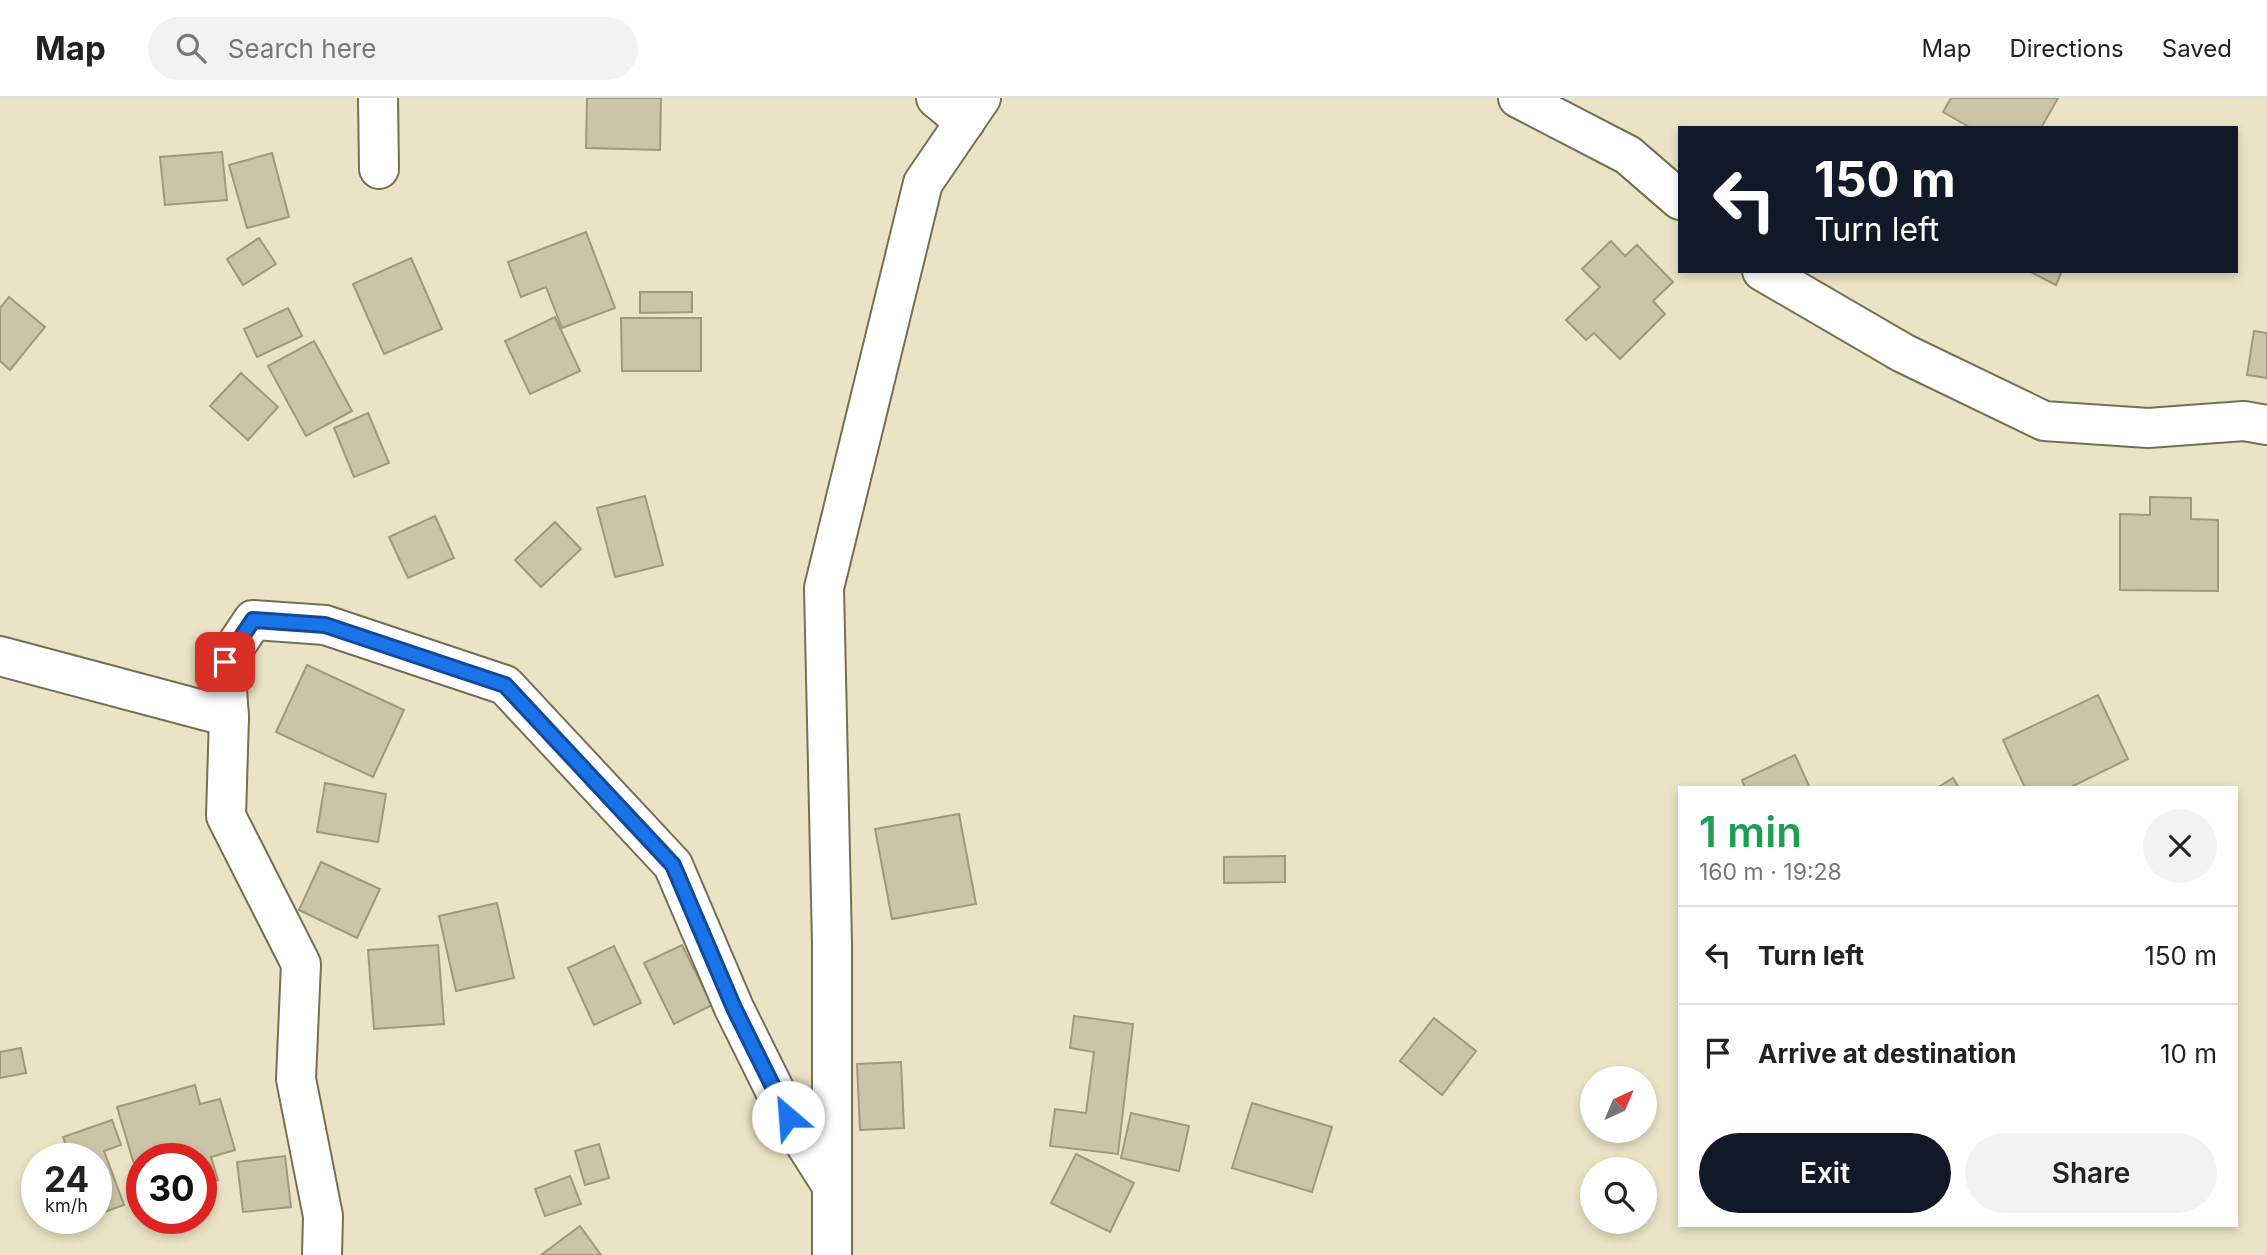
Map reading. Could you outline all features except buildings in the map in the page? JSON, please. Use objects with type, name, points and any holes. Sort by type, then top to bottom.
[{"type":"street","points":[[378,98],[379,169]]},
{"type":"street","points":[[832,1255],[832,943],[824,588],[923,183],[973,110],[936,98]]},
{"type":"street","points":[[1518,98],[1628,155],[1678,198]]},
{"type":"street","points":[[1765,273],[1903,353],[2044,421],[2148,428],[2244,421],[2267,425]]},
{"type":"street","points":[[322,1255],[323,1216],[296,1079],[301,964],[226,816],[229,717],[225,662],[253,620],[325,625],[505,685],[673,865],[734,1008],[788,1117],[832,1186]]},
{"type":"street","points":[[0,656],[229,717]]},
{"type":"route","points":[[225,662],[253,620],[325,625],[505,685],[673,865],[734,1008],[788,1117]]}]
